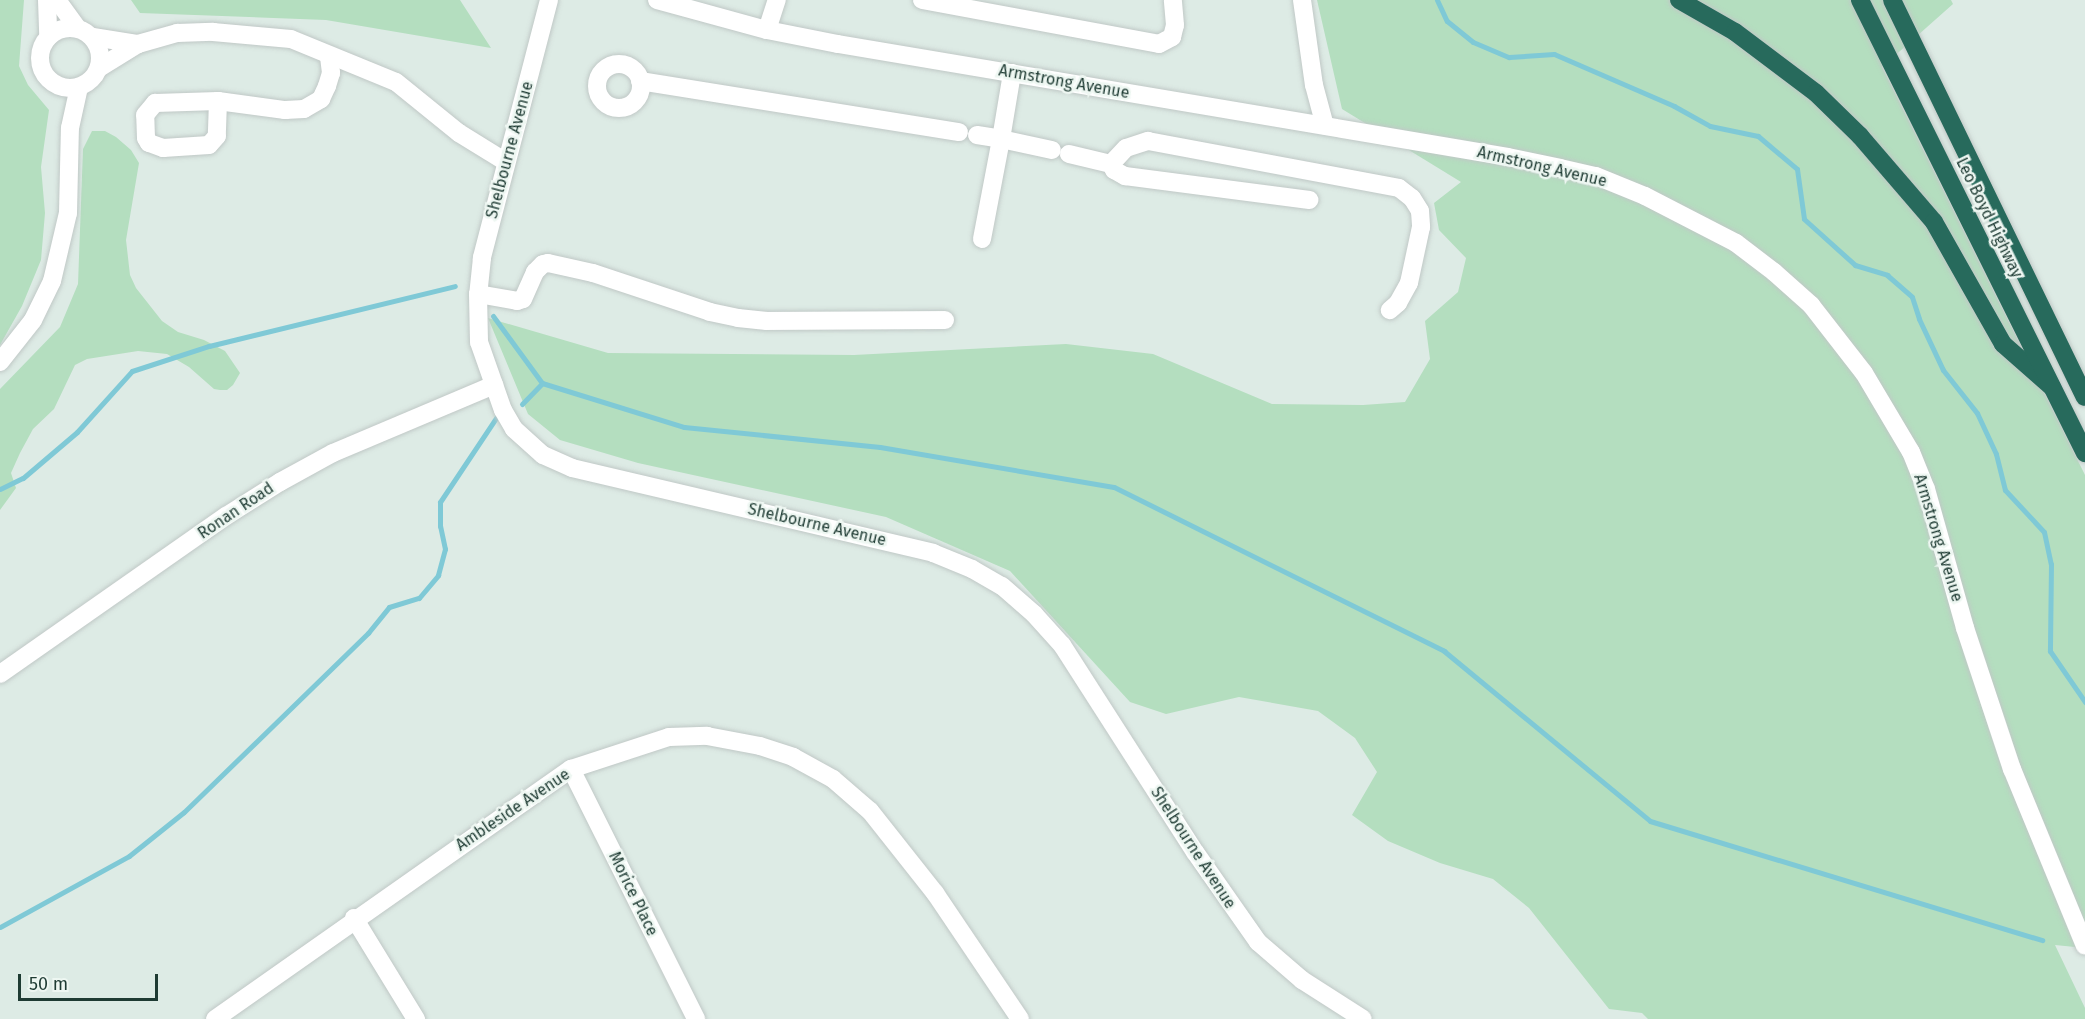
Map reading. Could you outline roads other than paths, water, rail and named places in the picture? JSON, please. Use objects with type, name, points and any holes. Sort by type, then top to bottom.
[{"type":"highway","points":[[1679,0],[1735,32],[1816,93],[1860,136],[1934,222],[2003,344],[2052,387]]},
{"type":"highway","name":"Leo Boyd Highway","points":[[1860,0],[2085,453]]},
{"type":"highway","name":"Leo Boyd Highway","points":[[1892,0],[2085,397]]},
{"type":"street","name":"Shelbourne Avenue","points":[[549,0],[482,258],[478,294],[479,342],[503,410],[514,429],[543,455],[572,468],[933,553],[972,569],[1002,586],[1034,614],[1062,645],[1195,852],[1258,942],[1302,980],[1363,1019]]},
{"type":"street","name":"Armstrong Avenue","points":[[657,0],[682,4],[767,30],[1508,157],[1596,176],[1684,213],[1736,243],[1811,305],[1864,373],[1911,452],[1926,489],[1965,628],[2012,770],[2085,945]]},
{"type":"street","points":[[767,30],[777,0]]},
{"type":"street","points":[[922,0],[1159,44],[1172,37],[1175,25],[1173,0]]},
{"type":"street","points":[[1302,0],[1314,85],[1325,126]]},
{"type":"street","points":[[58,1],[48,37],[40,52],[41,68],[51,81],[58,85],[67,88],[79,87],[90,81],[99,68],[138,44],[177,33],[213,32],[291,39],[396,82],[459,133],[506,162]]},
{"type":"street","points":[[58,1],[100,53],[99,68]]},
{"type":"street","points":[[48,37],[61,29],[138,44]]},
{"type":"street","points":[[218,101],[285,110],[304,109],[321,99],[327,86],[331,74],[328,56]]},
{"type":"street","points":[[982,239],[1012,73]]},
{"type":"street","points":[[640,81],[959,132]]},
{"type":"street","points":[[58,85],[70,128]]},
{"type":"street","points":[[0,362],[12,351],[33,320],[52,281],[68,213],[70,128],[79,87]]},
{"type":"street","points":[[977,135],[1111,164]]},
{"type":"street","points":[[1111,164],[1126,148],[1148,141],[1399,188],[1412,198],[1420,211],[1421,227],[1409,283],[1398,303],[1390,309]]},
{"type":"street","points":[[1111,164],[1114,171],[1125,176],[1309,200]]},
{"type":"street","points":[[478,294],[517,301],[523,299],[535,272],[543,264],[548,263],[593,273],[710,312],[738,318],[767,321],[945,320]]},
{"type":"street","name":"Ronan Road","points":[[0,674],[226,516],[280,482],[343,448],[494,385]]},
{"type":"street","name":"Ambleside Avenue","points":[[215,1019],[354,918],[571,769],[669,737],[707,736],[760,746],[793,757],[833,779],[870,811],[935,893],[1020,1019]]},
{"type":"street","name":"Morice Place","points":[[571,769],[696,1019]]},
{"type":"street","points":[[354,918],[416,1019]]},
{"type":"waterway","points":[[1437,0],[1447,21],[1473,42],[1509,57],[1554,54],[1674,106],[1710,126],[1758,136],[1797,169],[1804,219],[1855,265],[1887,275],[1912,297],[1919,319],[1943,370],[1977,413],[1996,454],[2005,490],[2044,532],[2051,564],[2050,651],[2085,702]]},
{"type":"waterway","points":[[0,489],[23,478],[77,432],[132,371],[209,346],[455,286]]},
{"type":"waterway","points":[[493,316],[542,383],[684,427],[880,447],[1114,487],[1444,651],[1650,821],[2042,940]]},
{"type":"waterway","points":[[522,404],[542,383]]},
{"type":"waterway","points":[[0,927],[129,856],[184,812],[368,633],[389,607],[419,598],[438,575],[445,549],[440,526],[440,502],[496,418]]}]
